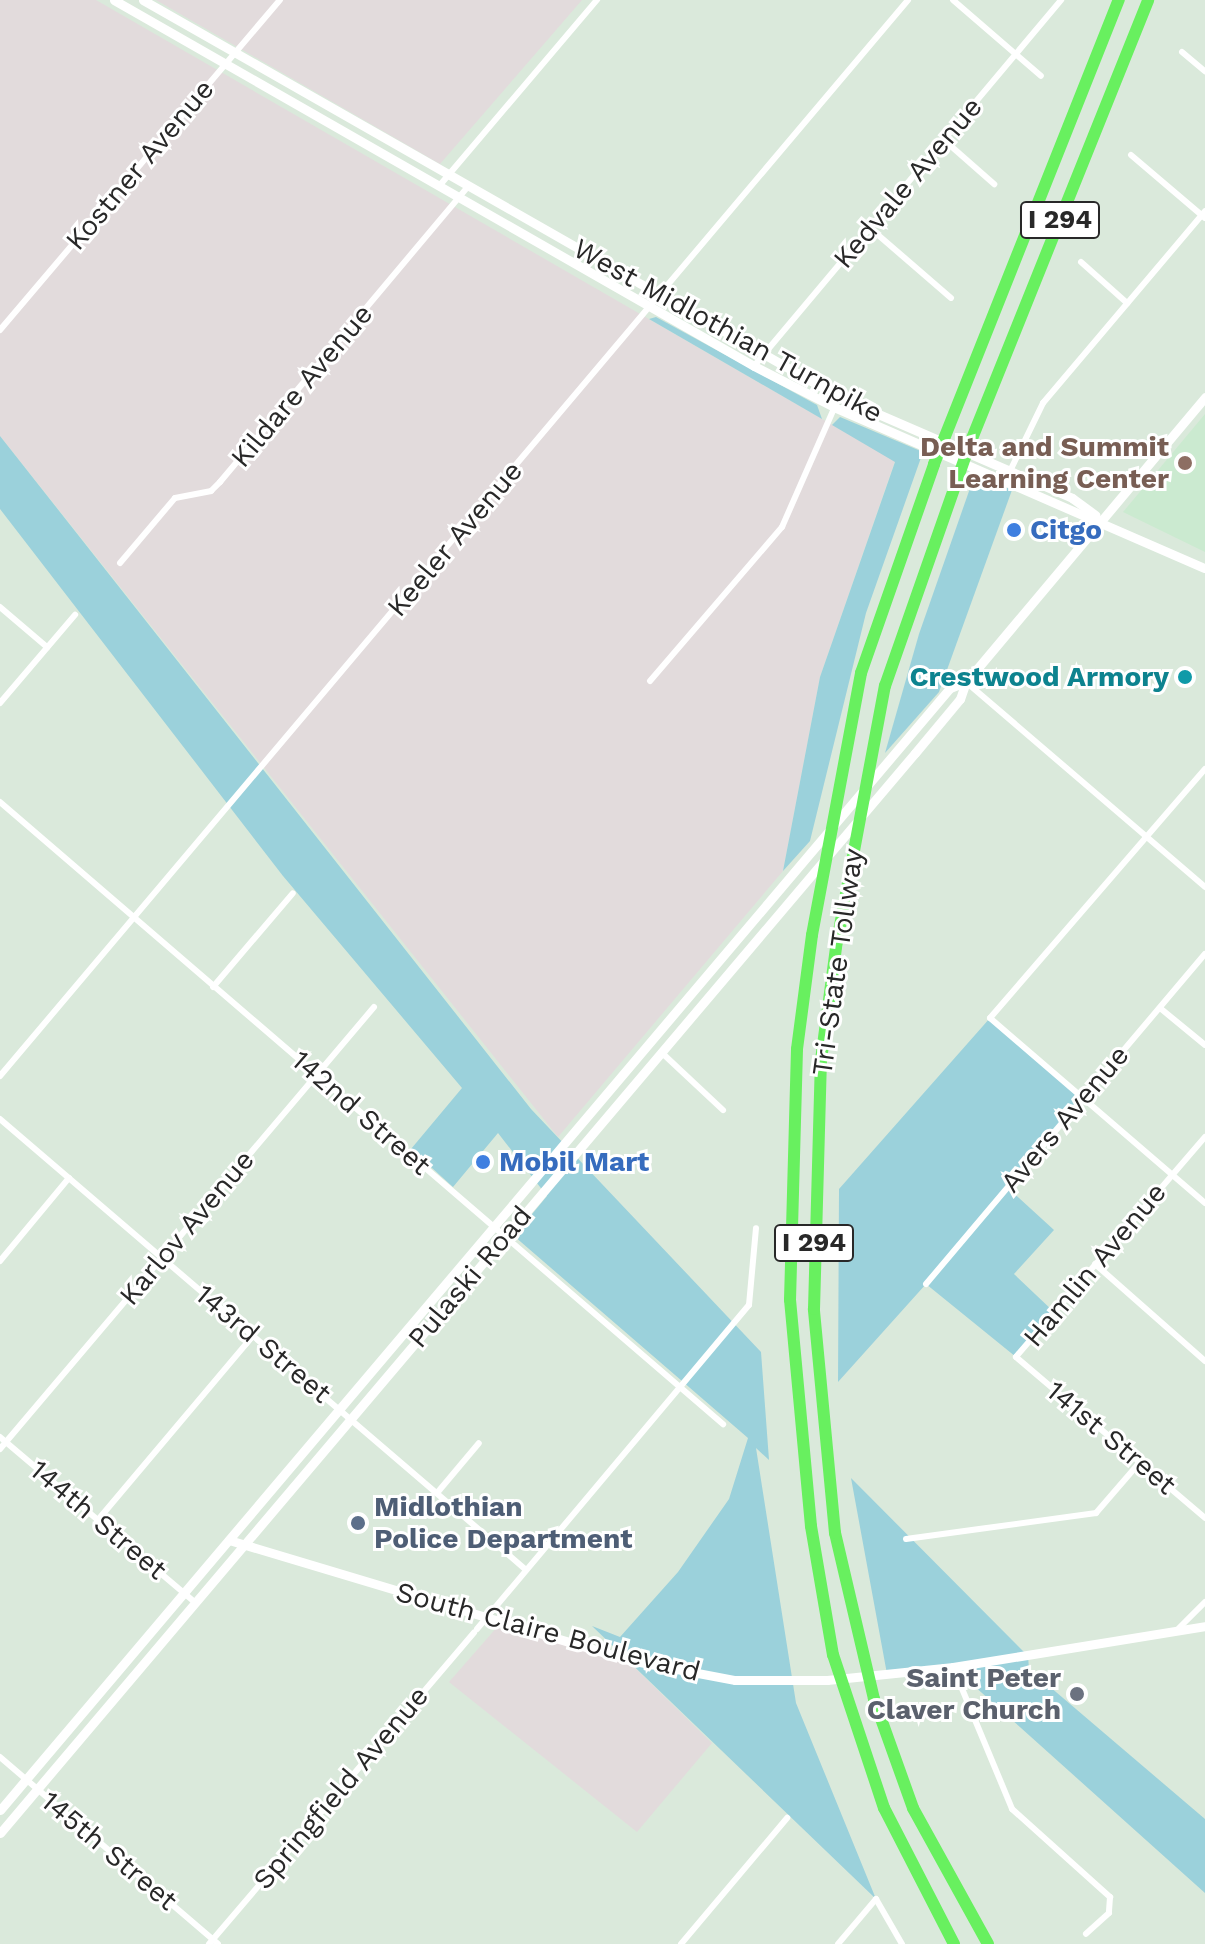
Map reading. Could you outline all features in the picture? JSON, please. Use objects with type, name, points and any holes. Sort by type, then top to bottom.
[{"type":"highway","name":"Tri-State Tollway","points":[[954,1944],[899,1842],[846,1701],[833,1655],[811,1526],[790,1300],[797,1049],[823,872],[861,673],[947,430],[1119,0]]},
{"type":"highway","name":"Tri-State Tollway","points":[[988,1944],[913,1808],[874,1699],[835,1533],[814,1309],[821,1060],[856,832],[885,686],[971,441],[1148,0]]},
{"type":"main road","name":"West Midlothian Turnpike","points":[[114,0],[754,366],[834,407],[1101,519]]},
{"type":"main road","name":"West Midlothian Turnpike","points":[[143,0],[839,397],[1072,498],[1101,519]]},
{"type":"main road","name":"Pulaski Road","points":[[0,1833],[960,699],[966,682],[1205,397]]},
{"type":"main road","points":[[1101,519],[1205,568]]},
{"type":"main road","name":"Pulaski Road","points":[[0,1810],[950,688],[966,682]]},
{"type":"main road","name":"South Claire Boulevard","points":[[229,1540],[629,1660],[735,1680],[827,1680],[953,1667],[1205,1626]]},
{"type":"street","name":"Kostner Avenue","points":[[0,330],[280,0]]},
{"type":"street","points":[[440,185],[597,0]]},
{"type":"street","name":"Keeler Avenue","points":[[0,1076],[908,0]]},
{"type":"street","points":[[953,0],[1041,76]]},
{"type":"street","name":"Kedvale Avenue","points":[[754,366],[1061,0]]},
{"type":"street","points":[[1182,52],[1205,71]]},
{"type":"street","points":[[944,140],[994,184]]},
{"type":"street","points":[[1010,471],[1043,403],[1204,215],[1131,155]]},
{"type":"street","name":"Kildare Avenue","points":[[120,563],[175,498],[211,491],[220,482],[468,186]]},
{"type":"street","points":[[870,228],[951,298]]},
{"type":"street","points":[[1081,262],[1127,303]]},
{"type":"street","points":[[650,681],[782,527],[839,397]]},
{"type":"street","points":[[0,607],[47,647]]},
{"type":"street","points":[[0,703],[75,615]]},
{"type":"street","points":[[966,682],[1205,887]]},
{"type":"street","points":[[1205,769],[990,1018],[1205,1203]]},
{"type":"street","name":"142nd Street","points":[[0,802],[723,1424]]},
{"type":"street","points":[[213,987],[293,893]]},
{"type":"street","name":"Avers Avenue","points":[[926,1284],[1205,954]]},
{"type":"street","name":"Karlov Avenue","points":[[0,1449],[3,1439],[162,1258],[374,1007]]},
{"type":"street","points":[[1160,1008],[1205,1045]]},
{"type":"street","points":[[661,1052],[723,1110]]},
{"type":"street","name":"143rd Street","points":[[0,1119],[525,1569]]},
{"type":"street","name":"Hamlin Avenue","points":[[1016,1357],[1205,1137]]},
{"type":"street","points":[[0,1261],[69,1178]]},
{"type":"street","name":"Springfield Avenue","points":[[213,1942],[749,1305],[756,1228]]},
{"type":"street","points":[[1095,1264],[1205,1361]]},
{"type":"street","points":[[97,1521],[253,1336]]},
{"type":"street","name":"141st Street","points":[[1016,1357],[1205,1518]]},
{"type":"street","name":"144th Street","points":[[3,1439],[196,1603]]},
{"type":"street","points":[[437,1493],[479,1443]]},
{"type":"street","points":[[906,1539],[1096,1513],[1140,1462]]},
{"type":"street","points":[[1177,1630],[1205,1602]]},
{"type":"street","points":[[953,1667],[1012,1809],[1110,1897],[1109,1913],[1086,1934]]},
{"type":"street","name":"145th Street","points":[[0,1757],[213,1942]]},
{"type":"street","points":[[681,1944],[787,1818]]},
{"type":"street","points":[[838,1944],[876,1899],[902,1944]]},
{"type":"shaded area","points":[[0,0],[96,0],[895,461],[820,677],[783,871],[558,1137],[0,436]]},
{"type":"shaded area","points":[[156,0],[582,0],[440,164]]},
{"type":"shaded area","points":[[656,317],[817,405],[822,419],[649,319]]},
{"type":"shaded area","name":"Delta and Summit Learning Center","points":[[1205,414],[1205,552],[1123,512]]},
{"type":"shaded area","points":[[840,417],[923,452],[866,613],[810,841],[783,871],[820,677],[895,462],[832,425]]},
{"type":"shaded area","points":[[0,436],[531,1109],[761,1352],[769,1460],[756,1448],[796,1703],[876,1899],[592,1626],[620,1637],[678,1572],[729,1499],[748,1438],[514,1236],[547,1196],[498,1133],[453,1187],[411,1149],[462,1088],[283,876],[0,509]]},
{"type":"shaded area","points":[[975,474],[1012,490],[939,692],[885,753],[919,634]]},
{"type":"shaded area","points":[[990,1018],[1084,1098],[1008,1188],[1054,1230],[1014,1274],[1054,1312],[1016,1357],[926,1284],[838,1382],[839,1189]]},
{"type":"shaded area","points":[[851,1478],[1028,1656],[1029,1669],[1205,1819],[1205,1893],[953,1667],[887,1674]]},
{"type":"shaded area","points":[[498,1626],[630,1663],[712,1743],[637,1832],[449,1682]]},
{"type":"place","name":"Delta and Summit Learning Center","points":[[1185,463]]},
{"type":"place","name":"Citgo","points":[[1014,530]]},
{"type":"place","name":"Crestwood Armory","points":[[1185,677]]},
{"type":"place","name":"Mobil Mart","points":[[483,1162]]},
{"type":"place","name":"Midlothian Police Department","points":[[358,1523]]},
{"type":"place","name":"Saint Peter Claver Church","points":[[1077,1694]]}]
